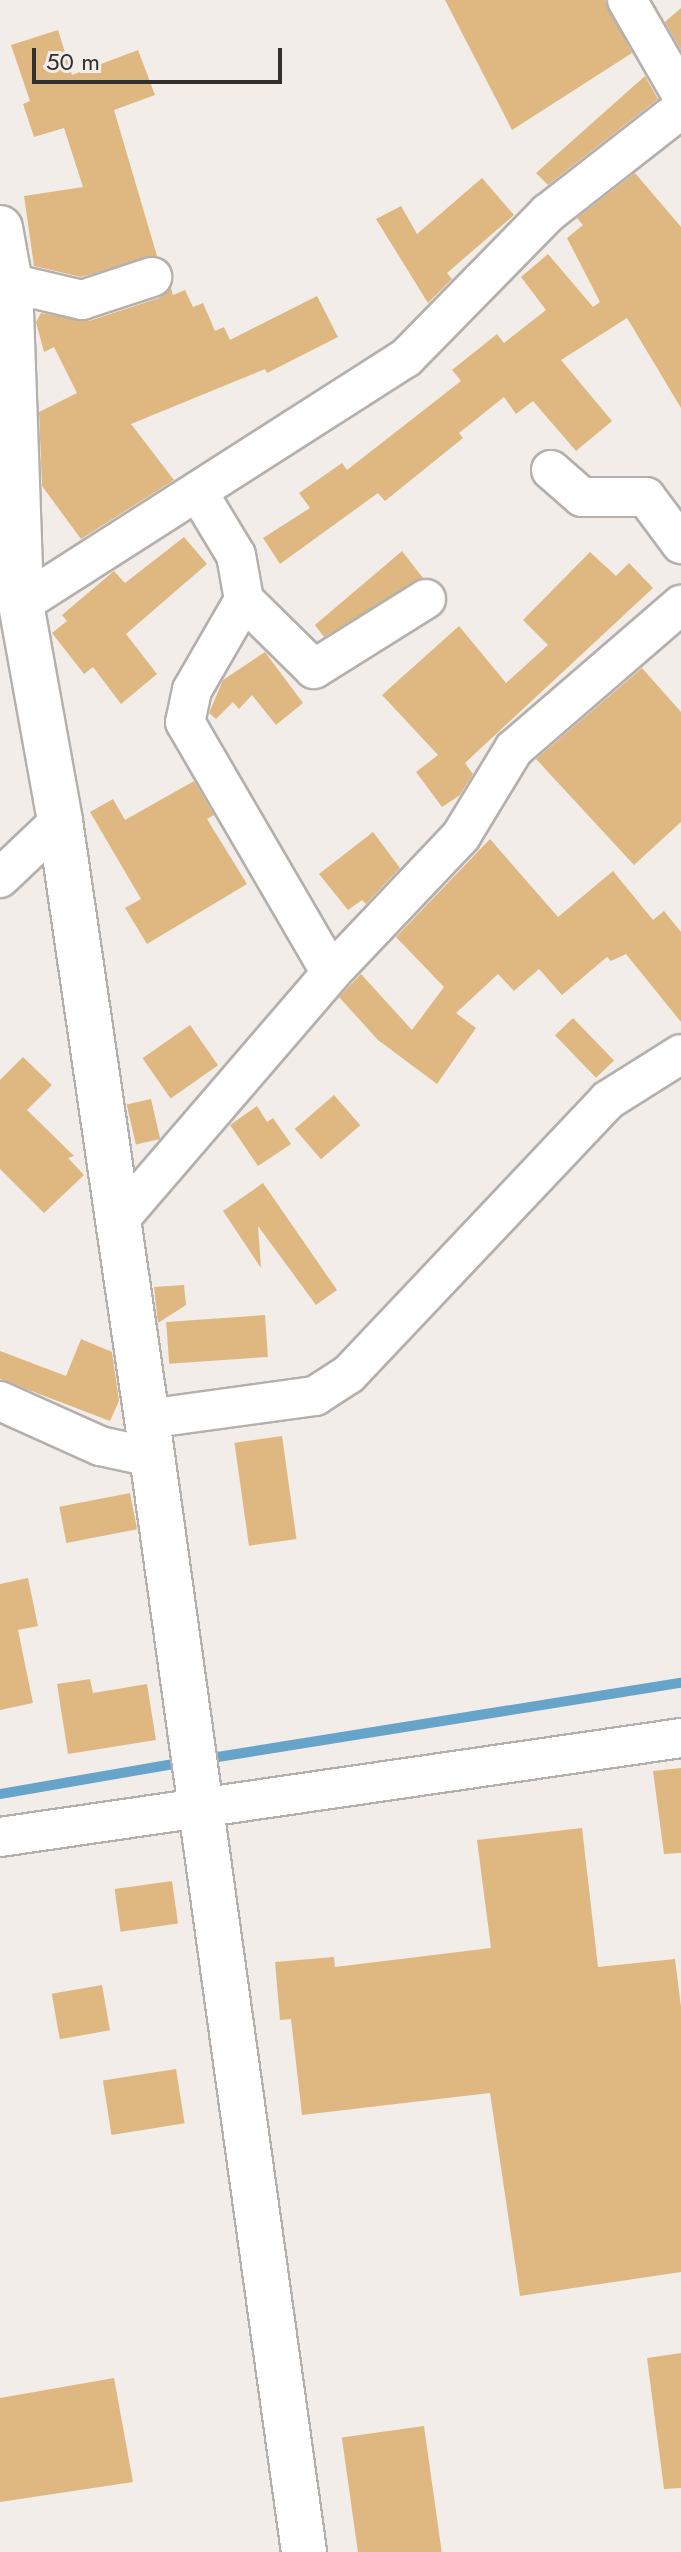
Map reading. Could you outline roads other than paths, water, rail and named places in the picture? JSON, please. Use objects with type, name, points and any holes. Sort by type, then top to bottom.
[{"type":"street","points":[[627,0],[681,94]]},
{"type":"street","points":[[21,604],[199,494],[406,358],[548,213],[681,109]]},
{"type":"street","points":[[0,228],[10,283],[21,604],[60,821],[304,2552]]},
{"type":"street","points":[[10,283],[82,300],[152,277]]},
{"type":"street","points":[[551,470],[582,497],[646,497],[681,544]]},
{"type":"street","points":[[199,494],[236,555],[244,600],[314,669],[426,599]]},
{"type":"street","points":[[244,600],[192,690],[185,722],[331,973]]},
{"type":"street","points":[[118,1221],[331,973],[461,836],[514,749],[681,605]]},
{"type":"street","points":[[0,878],[60,821]]},
{"type":"street","points":[[0,1401],[100,1446],[149,1438],[315,1396],[349,1374],[608,1100],[681,1054]]},
{"type":"street","points":[[0,1837],[197,1794],[681,1738]]},
{"type":"waterway","points":[[205,1759],[681,1683]]},
{"type":"waterway","points":[[0,1794],[185,1762]]}]
